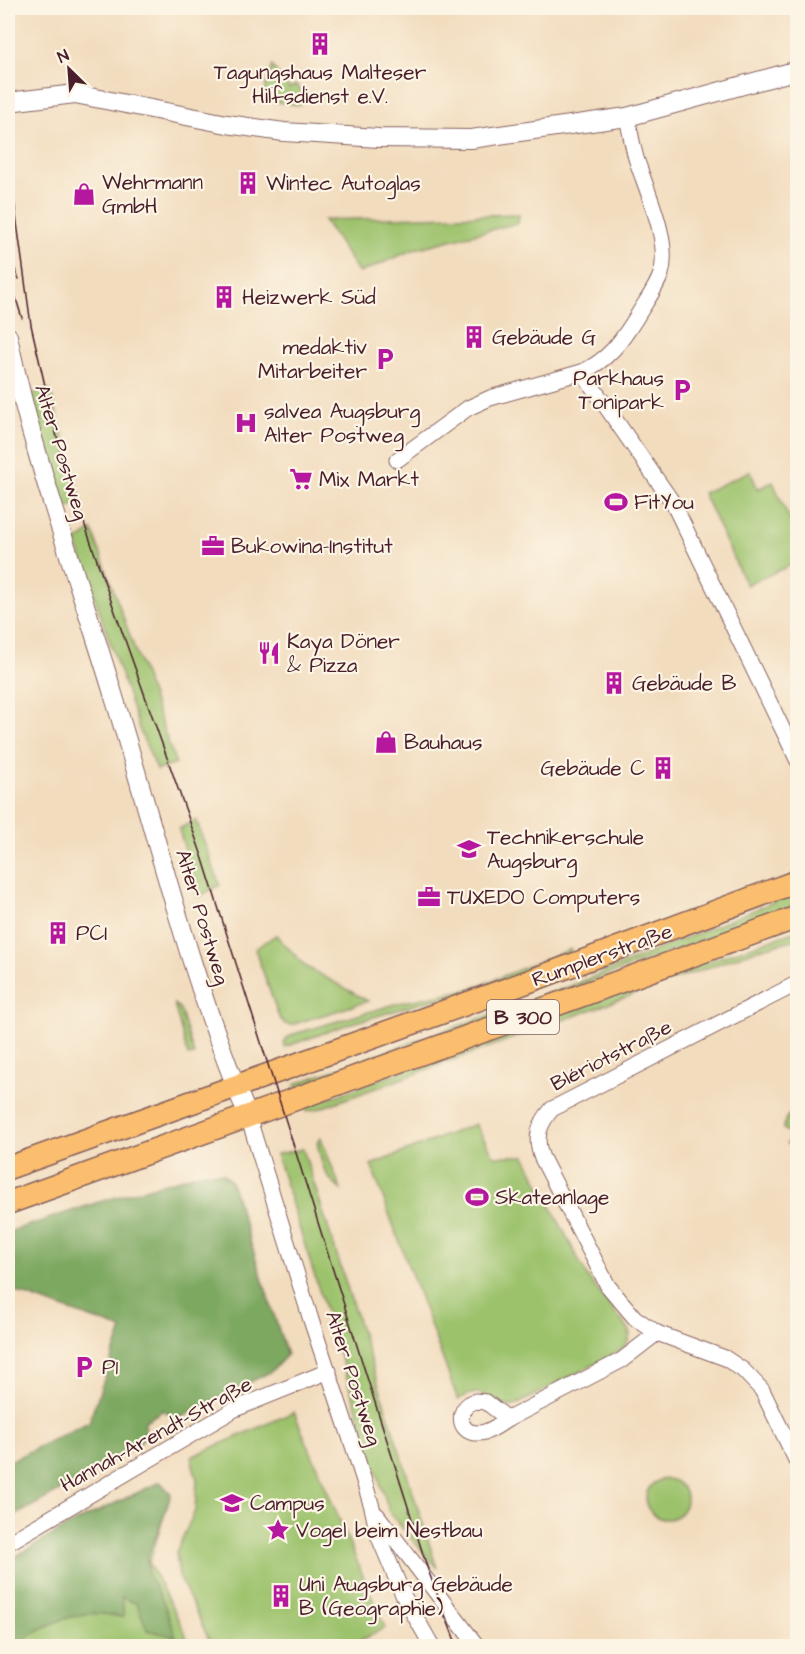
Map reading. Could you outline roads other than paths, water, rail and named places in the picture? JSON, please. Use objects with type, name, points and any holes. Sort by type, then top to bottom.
[{"type":"main road","name":"Rumplerstraße","points":[[236,1087],[798,881]]},
{"type":"main road","name":"Rumplerstraße","points":[[248,1116],[798,917]]},
{"type":"main road","name":"B 300","points":[[8,1168],[236,1087]]},
{"type":"main road","name":"B 300","points":[[8,1203],[248,1116]]},
{"type":"street","points":[[8,102],[75,94],[227,124],[284,132],[379,138],[471,139],[627,117],[798,70]]},
{"type":"street","points":[[397,460],[468,408],[490,398],[582,372],[610,355],[621,342],[661,273],[663,250],[656,219],[635,155],[627,117]]},
{"type":"street","name":"Alter Postweg","points":[[8,336],[20,393],[37,454],[84,595],[176,911],[248,1116],[372,1507],[378,1535],[404,1597],[432,1647]]},
{"type":"street","points":[[582,372],[673,503],[798,761]]},
{"type":"street","name":"Blériotstraße","points":[[798,982],[552,1109],[542,1121],[537,1139],[538,1149],[608,1286],[635,1318],[657,1333],[726,1358],[743,1370],[762,1390],[798,1464]]},
{"type":"street","points":[[508,1419],[622,1360],[657,1333]]},
{"type":"street","name":"Hannah-Arendt-Straße","points":[[8,1543],[235,1409],[329,1371]]},
{"type":"street","name":"Alter Postweg","points":[[372,1507],[477,1647]]},
{"type":"tram line","points":[[8,157],[31,325],[62,459],[202,856],[428,1570],[457,1646]]},
{"type":"tram line","points":[[8,254],[19,279]]},
{"type":"tram line","points":[[8,273],[22,318]]},
{"type":"place","name":"Tagungshaus Malteser Hilfsdienst e.V.","points":[[320,44]]},
{"type":"place","name":"Wintec Autoglas","points":[[248,183]]},
{"type":"place","name":"Wehrmann GmbH","points":[[84,194]]},
{"type":"place","name":"Heizwerk Süd","points":[[224,297]]},
{"type":"place","name":"Gebäude G","points":[[474,337]]},
{"type":"place","name":"medaktiv Mitarbeiter","points":[[385,359]]},
{"type":"place","name":"Parkhaus Tonipark","points":[[682,390]]},
{"type":"place","name":"salvea Augsburg Alter Postweg","points":[[246,423]]},
{"type":"place","name":"Mix Markt","points":[[301,479]]},
{"type":"place","name":"FitYou","points":[[616,502]]},
{"type":"place","name":"Bukowina-Institut","points":[[213,546]]},
{"type":"place","name":"Kaya Döner & Pizza","points":[[269,653]]},
{"type":"place","name":"Gebäude B","points":[[614,683]]},
{"type":"place","name":"Bauhaus","points":[[386,742]]},
{"type":"place","name":"Gebäude C","points":[[663,768]]},
{"type":"place","name":"Technikerschule Augsburg","points":[[469,849]]},
{"type":"place","name":"TUXEDO Computers","points":[[429,897]]},
{"type":"place","name":"PCI","points":[[58,933]]},
{"type":"place","name":"Skateanlage","points":[[477,1197]]},
{"type":"place","name":"P1","points":[[84,1367]]},
{"type":"place","name":"Campus","points":[[232,1503]]},
{"type":"place","name":"Vogel beim Nestbau","points":[[278,1530]]},
{"type":"place","name":"Uni Augsburg Gebäude B (Geographie)","points":[[281,1596]]}]
